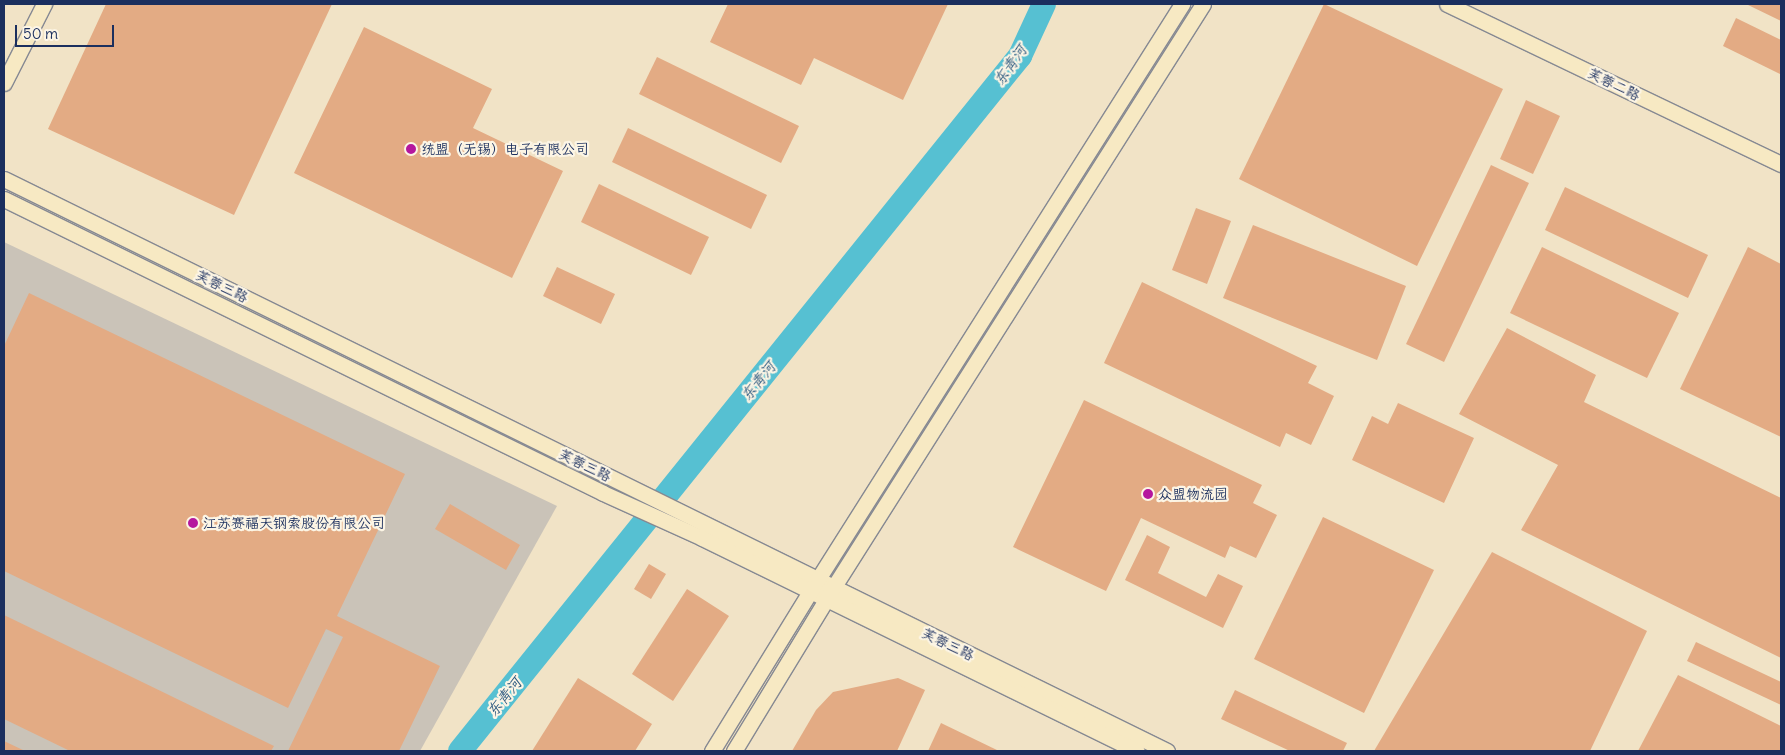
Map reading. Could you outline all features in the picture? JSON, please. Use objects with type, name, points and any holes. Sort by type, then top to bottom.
[{"type":"main road","points":[[4,83],[44,4]]},
{"type":"main road","points":[[712,751],[814,586],[1182,4]]},
{"type":"main road","points":[[734,751],[830,594],[1203,4]]},
{"type":"main road","name":"芙蓉二路","points":[[1447,4],[1781,164]]},
{"type":"main road","name":"芙蓉三路","points":[[4,179],[611,477],[705,532],[1137,751]]},
{"type":"main road","name":"芙蓉三路","points":[[4,199],[603,493],[705,532]]},
{"type":"main road","name":"芙蓉三路","points":[[830,594],[1167,751]]},
{"type":"shaded area","points":[[4,242],[557,506],[420,751],[4,751]]},
{"type":"building","points":[[106,4],[332,4],[234,215],[48,129]]},
{"type":"building","points":[[728,4],[948,4],[903,100],[814,58],[801,85],[710,42]]},
{"type":"building","points":[[1324,4],[1503,89],[1417,266],[1239,179]]},
{"type":"building","points":[[1746,4],[1781,4],[1781,21]]},
{"type":"building","points":[[1736,18],[1781,40],[1780,74],[1723,46]]},
{"type":"building","name":"统盟（无锡）电子有限公司","points":[[364,27],[492,89],[473,128],[563,171],[512,278],[294,173]]},
{"type":"building","points":[[657,57],[799,126],[781,163],[639,94]]},
{"type":"building","points":[[1526,100],[1560,116],[1533,174],[1500,159]]},
{"type":"building","points":[[628,128],[767,195],[751,229],[612,162]]},
{"type":"building","points":[[1491,165],[1529,183],[1444,362],[1406,344]]},
{"type":"building","points":[[599,184],[709,237],[691,275],[581,222]]},
{"type":"building","points":[[1565,187],[1708,255],[1688,298],[1545,230]]},
{"type":"building","points":[[1196,208],[1231,221],[1207,284],[1172,270]]},
{"type":"building","points":[[1253,225],[1406,286],[1377,360],[1223,298]]},
{"type":"building","points":[[1542,247],[1679,313],[1647,378],[1510,313]]},
{"type":"building","points":[[1748,247],[1781,264],[1781,437],[1680,389]]},
{"type":"building","points":[[557,267],[615,294],[601,324],[543,296]]},
{"type":"building","points":[[1142,282],[1317,366],[1308,383],[1334,396],[1311,445],[1286,433],[1280,447],[1104,363]]},
{"type":"building","name":"江苏赛福天钢索股份有限公司","points":[[29,293],[405,474],[337,616],[440,666],[399,751],[288,751],[343,637],[326,629],[288,708],[4,571],[4,346]]},
{"type":"building","points":[[1507,328],[1596,375],[1584,402],[1781,498],[1781,658],[1521,530],[1558,465],[1459,414]]},
{"type":"building","name":"众盟物流园","points":[[1084,400],[1262,485],[1253,503],[1277,515],[1256,558],[1230,546],[1225,558],[1141,518],[1106,591],[1013,547]]},
{"type":"building","points":[[1398,403],[1474,438],[1444,503],[1352,460],[1372,416],[1388,424]]},
{"type":"building","points":[[450,504],[520,545],[506,570],[435,529]]},
{"type":"building","points":[[1323,517],[1434,570],[1364,713],[1254,659]]},
{"type":"building","points":[[1147,535],[1170,547],[1158,573],[1206,597],[1218,574],[1243,586],[1223,628],[1125,580]]},
{"type":"building","points":[[1492,552],[1647,631],[1590,751],[1374,751]]},
{"type":"building","points":[[649,564],[666,574],[651,599],[634,589]]},
{"type":"building","points":[[687,589],[729,616],[673,701],[632,674]]},
{"type":"building","points":[[4,615],[274,746],[271,751],[70,751],[4,719]]},
{"type":"building","points":[[1696,642],[1781,682],[1781,705],[1687,661]]},
{"type":"building","points":[[1678,675],[1781,726],[1781,751],[1638,751]]},
{"type":"building","points":[[578,678],[652,724],[635,751],[532,751]]},
{"type":"building","points":[[898,678],[925,690],[897,751],[792,751],[816,710],[833,692]]},
{"type":"building","points":[[1235,690],[1347,743],[1343,751],[1290,751],[1221,719]]},
{"type":"building","points":[[941,723],[999,751],[928,751]]},
{"type":"building","points":[[4,741],[25,751],[4,751]]},
{"type":"waterway","name":"东青河","points":[[460,751],[1020,56],[1044,4]]},
{"type":"place","name":"统盟（无锡）电子有限公司","points":[[411,149]]},
{"type":"place","name":"众盟物流园","points":[[1148,494]]},
{"type":"place","name":"江苏赛福天钢索股份有限公司","points":[[193,523]]}]
